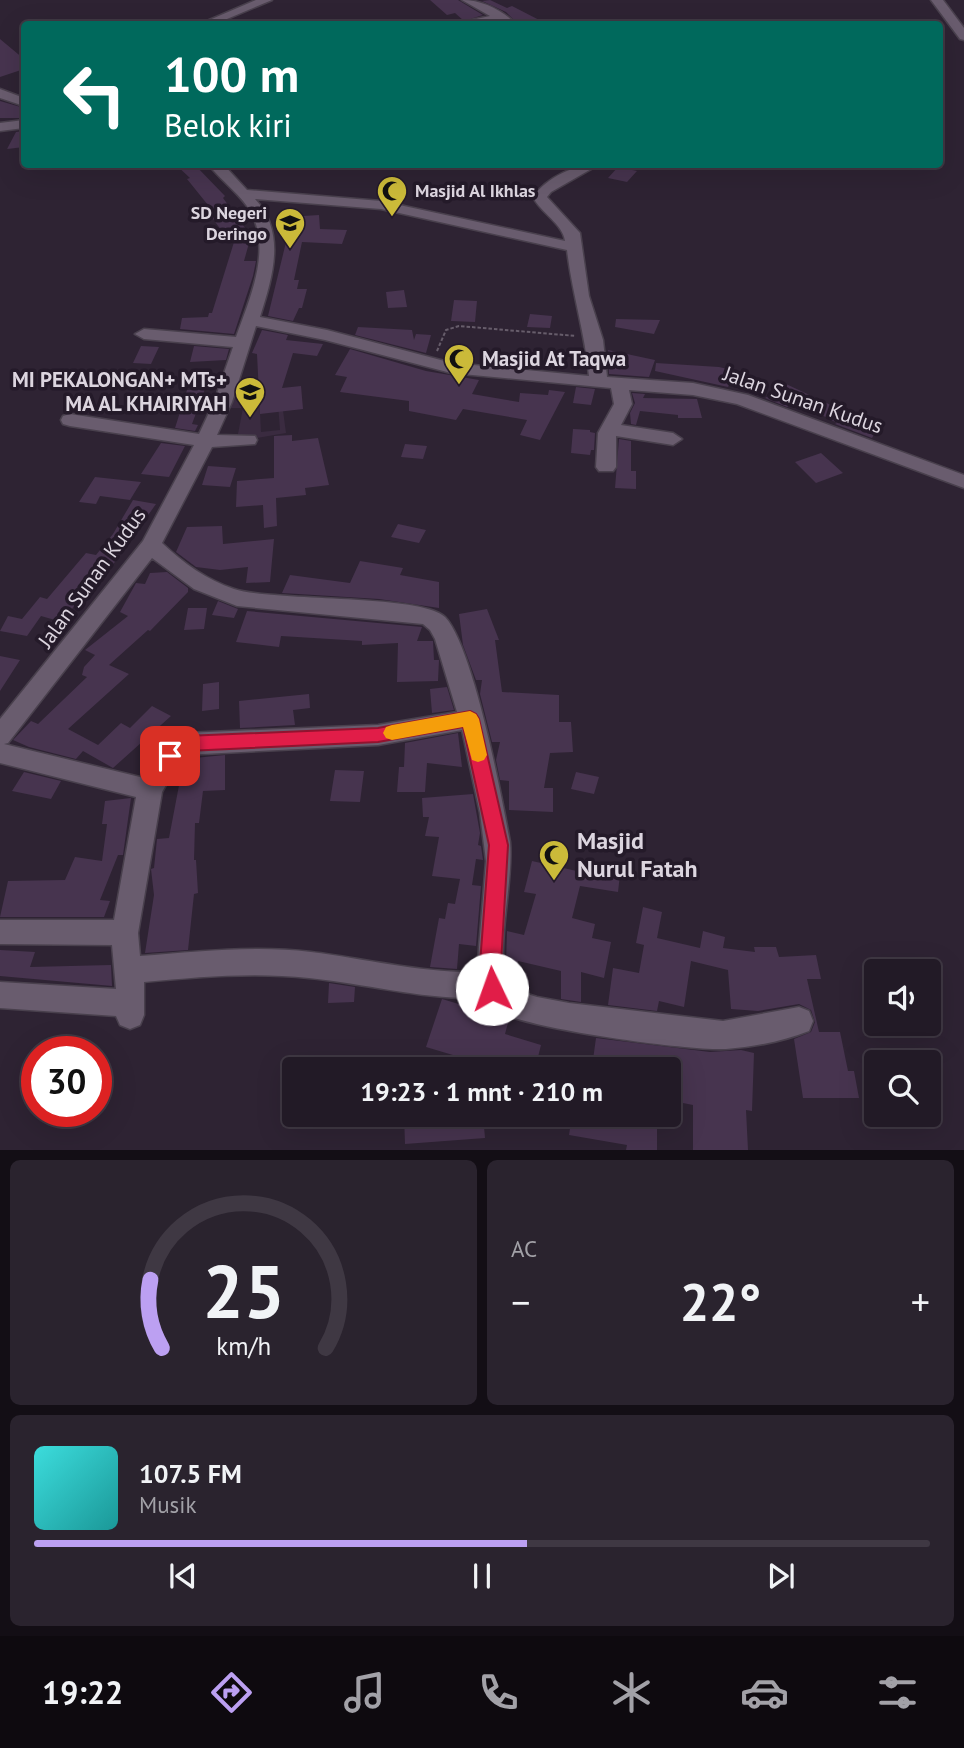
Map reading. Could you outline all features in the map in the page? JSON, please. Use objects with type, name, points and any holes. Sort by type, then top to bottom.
[{"type":"street","points":[[214,21],[266,0]]},
{"type":"street","points":[[468,0],[506,21]]},
{"type":"street","points":[[937,0],[964,36]]},
{"type":"street","points":[[0,93],[21,101]]},
{"type":"street","points":[[0,127],[21,124]]},
{"type":"street","name":"Jalan Sunan Kudus","points":[[0,736],[150,545],[203,446],[223,401],[266,267],[267,245],[261,217],[219,168]]},
{"type":"street","points":[[585,168],[546,189],[540,197],[544,205],[569,228],[576,247],[579,283],[593,338],[598,382]]},
{"type":"street","points":[[242,194],[367,203],[454,219],[542,242],[576,247]]},
{"type":"street","name":"Jalan Sunan Kudus","points":[[250,320],[327,335],[432,363],[485,373],[693,389],[742,399],[964,482]]},
{"type":"street","points":[[144,334],[243,343]]},
{"type":"street","points":[[606,467],[608,429],[623,404],[619,384]]},
{"type":"street","points":[[70,420],[203,446],[236,457]]},
{"type":"street","points":[[608,429],[642,432],[673,439]]},
{"type":"street","points":[[203,446],[248,440]]},
{"type":"street","points":[[150,545],[178,571],[220,593],[237,598],[404,613],[433,620],[439,625],[448,644],[470,719],[498,845],[498,886],[491,949],[491,985],[498,997],[520,1007],[676,1030],[739,1034],[799,1021]]},
{"type":"street","points":[[0,995],[130,1009],[130,970],[125,933],[150,790],[175,748],[185,743],[378,735],[470,719]]},
{"type":"street","points":[[0,753],[150,790]]},
{"type":"street","points":[[0,932],[125,933]]},
{"type":"street","points":[[130,970],[240,961],[309,965],[447,986],[491,985]]},
{"type":"path","points":[[432,363],[446,330],[459,326],[593,338]]},
{"type":"shaded area","name":"MI PEKALONGAN+ MTs+ MA AL KHAIRIYAH","points":[[280,388],[286,433],[210,446],[229,391]],"holes":[[[277,391],[280,430],[261,432],[259,392]],[[225,408],[243,408],[237,439],[218,439]]]},
{"type":"building","points":[[430,0],[458,0],[483,15],[464,21],[455,13],[447,15]]},
{"type":"building","points":[[490,0],[507,8],[512,6],[541,21],[515,21],[506,12],[482,1]]},
{"type":"building","points":[[0,39],[21,56],[21,70],[0,77]]},
{"type":"building","points":[[0,101],[21,107],[21,118],[0,118]]},
{"type":"building","points":[[21,131],[21,147],[7,149],[16,132]]},
{"type":"building","points":[[179,168],[198,168],[225,196],[223,198],[251,236],[244,261],[256,261],[234,334],[180,329],[182,318],[208,317],[209,313],[212,313],[239,226],[221,230],[211,216],[216,215],[187,179],[190,178]]},
{"type":"building","points":[[617,168],[637,171],[627,182],[608,178]]},
{"type":"building","points":[[319,215],[320,229],[347,230],[342,244],[302,242],[294,280],[299,280],[297,289],[307,289],[302,308],[299,308],[293,321],[268,316],[288,234],[284,233],[287,217]]},
{"type":"building","points":[[404,290],[407,307],[388,308],[386,292]]},
{"type":"building","points":[[454,300],[477,301],[475,322],[451,321]]},
{"type":"building","points":[[530,314],[552,316],[550,328],[527,327]]},
{"type":"building","points":[[616,319],[660,320],[654,334],[615,327]]},
{"type":"building","points":[[358,327],[412,330],[414,340],[416,334],[431,335],[426,353],[355,335]]},
{"type":"building","points":[[262,330],[288,335],[286,340],[323,344],[317,356],[293,353],[282,388],[301,386],[303,409],[260,414],[257,354],[252,353]]},
{"type":"building","points":[[141,346],[159,347],[151,364],[133,363]]},
{"type":"building","points":[[194,346],[229,349],[226,360],[190,362]]},
{"type":"building","points":[[350,349],[426,371],[479,380],[472,394],[519,402],[520,393],[548,395],[549,390],[565,392],[540,440],[520,435],[527,420],[463,409],[456,420],[409,411],[409,401],[340,392],[347,377],[335,375]]},
{"type":"building","points":[[608,350],[655,360],[649,377],[609,374]]},
{"type":"building","points":[[656,363],[719,367],[736,371],[728,387],[655,371]]},
{"type":"building","points":[[786,384],[848,413],[876,431],[872,438],[835,424],[837,423],[795,401],[787,407],[765,398]]},
{"type":"building","points":[[576,387],[595,389],[591,405],[573,403]]},
{"type":"building","points":[[205,389],[192,424],[198,425],[195,431],[175,428],[187,390]]},
{"type":"building","points":[[632,393],[645,394],[643,398],[697,399],[702,418],[678,418],[678,415],[640,411],[636,425],[631,424],[630,413],[635,403]]},
{"type":"building","points":[[573,429],[595,433],[594,450],[591,450],[590,455],[571,453]]},
{"type":"building","points":[[292,435],[292,441],[318,438],[329,485],[305,488],[306,495],[276,498],[277,526],[264,528],[263,505],[236,507],[237,481],[274,478],[274,436]]},
{"type":"building","points":[[619,439],[631,441],[631,471],[636,471],[636,489],[615,488]]},
{"type":"building","points":[[161,443],[185,446],[169,477],[141,474]]},
{"type":"building","points":[[405,444],[427,446],[423,459],[401,457]]},
{"type":"building","points":[[821,453],[843,473],[816,483],[795,462]]},
{"type":"building","points":[[208,466],[236,468],[230,487],[202,485]]},
{"type":"building","points":[[95,477],[141,482],[130,500],[100,496],[96,504],[79,502]]},
{"type":"building","points":[[133,500],[156,504],[107,573],[82,596],[62,622],[41,616],[27,636],[0,631],[8,616],[22,619],[40,597],[47,599],[86,553],[96,555],[113,534]]},
{"type":"building","points":[[398,524],[426,530],[419,543],[391,537]]},
{"type":"building","points":[[222,526],[223,544],[274,539],[270,582],[246,583],[248,567],[220,570],[196,567],[176,552],[187,527]]},
{"type":"building","points":[[360,561],[403,568],[400,575],[439,582],[439,608],[379,599],[282,593],[290,575],[350,583]]},
{"type":"building","points":[[167,572],[188,588],[188,592],[150,631],[109,665],[129,674],[68,729],[98,745],[121,723],[130,728],[152,706],[171,716],[113,768],[83,751],[76,759],[13,740],[31,721],[38,724],[87,677],[82,675],[84,667],[95,655],[85,650],[128,616],[120,612],[136,583],[145,584],[150,573]]},
{"type":"building","points":[[218,601],[238,609],[234,618],[212,615]]},
{"type":"building","points":[[188,608],[207,608],[204,629],[184,630]]},
{"type":"building","points":[[487,609],[499,640],[495,640],[502,692],[559,695],[559,722],[571,722],[573,752],[550,753],[544,788],[553,788],[553,812],[509,810],[509,781],[500,780],[496,760],[500,742],[492,742],[480,694],[482,680],[476,680],[463,645],[459,614]]},
{"type":"building","points":[[247,611],[422,627],[417,641],[433,641],[434,660],[439,660],[438,681],[397,682],[398,643],[362,645],[362,641],[281,636],[279,647],[236,642]]},
{"type":"building","points":[[0,656],[20,660],[0,691]]},
{"type":"building","points":[[219,682],[219,709],[202,711],[203,684]]},
{"type":"building","points":[[447,687],[454,710],[432,713],[430,689]]},
{"type":"building","points":[[309,694],[310,708],[293,710],[295,725],[240,728],[239,701]]},
{"type":"building","points":[[458,733],[462,767],[427,763],[425,792],[397,792],[399,767],[404,767],[405,743]]},
{"type":"building","points":[[225,755],[225,790],[203,791],[199,823],[195,823],[194,860],[198,893],[194,894],[188,950],[145,953],[154,895],[151,869],[154,868],[157,839],[169,838],[184,759]]},
{"type":"building","points":[[335,770],[364,771],[360,802],[330,801]]},
{"type":"building","points":[[24,772],[61,781],[51,799],[12,791]]},
{"type":"building","points":[[576,772],[599,777],[594,794],[571,789]]},
{"type":"building","points":[[473,794],[480,833],[478,845],[481,846],[483,860],[476,859],[472,885],[481,886],[476,946],[459,944],[457,969],[430,967],[439,918],[445,919],[448,903],[455,904],[460,879],[432,876],[439,837],[425,836],[429,817],[423,817],[422,798]]},
{"type":"building","points":[[131,798],[123,855],[118,855],[100,900],[110,901],[104,917],[0,917],[8,881],[65,880],[75,857],[102,861],[107,824],[102,824],[105,801]]},
{"type":"building","points":[[532,861],[590,874],[592,862],[621,866],[618,892],[580,886],[572,918],[595,924],[592,938],[611,942],[604,978],[581,972],[581,1002],[561,999],[561,971],[518,961],[516,966],[506,964],[507,931],[524,935],[536,894],[524,892]]},
{"type":"building","points":[[643,907],[662,912],[657,938],[700,948],[703,931],[725,937],[723,948],[755,952],[754,947],[776,947],[779,957],[816,955],[821,979],[807,979],[819,1032],[840,1032],[848,1071],[854,1071],[859,1098],[803,1098],[794,1039],[811,1032],[815,1022],[811,1010],[799,1004],[758,1011],[731,1009],[728,970],[691,961],[684,1007],[659,1001],[657,1011],[608,1005],[613,968],[639,973],[644,945],[636,943]]},
{"type":"building","points":[[0,950],[35,952],[30,967],[111,965],[112,986],[0,976]]},
{"type":"building","points":[[329,983],[355,987],[354,1002],[328,1003]]},
{"type":"building","points":[[442,999],[509,1019],[505,1034],[541,1045],[538,1057],[460,1057],[426,1047]]},
{"type":"building","points":[[596,1038],[710,1052],[741,1050],[754,1053],[752,1111],[746,1110],[748,1150],[693,1150],[693,1105],[681,1103],[681,1057],[593,1057]]},
{"type":"building","points":[[404,1127],[484,1127],[485,1138],[405,1144]]},
{"type":"building","points":[[570,1127],[657,1127],[657,1150],[626,1150],[627,1145],[569,1135]]},
{"type":"slow traffic","points":[[392,733],[470,719],[478,755]]},
{"type":"place","name":"Masjid Al Ikhlas","points":[[392,218]]},
{"type":"place","name":"SD Negeri Deringo","points":[[290,250]]},
{"type":"place","name":"Masjid At Taqwa","points":[[459,386]]},
{"type":"place","name":"MI PEKALONGAN+ MTs+ MA AL KHAIRIYAH","points":[[250,419]]},
{"type":"place","name":"Masjid Nurul Fatah","points":[[554,882]]},
{"type":"route","points":[[170,756],[175,748],[185,743],[378,735],[470,719],[498,845],[498,886],[490,964],[492,989]]}]
